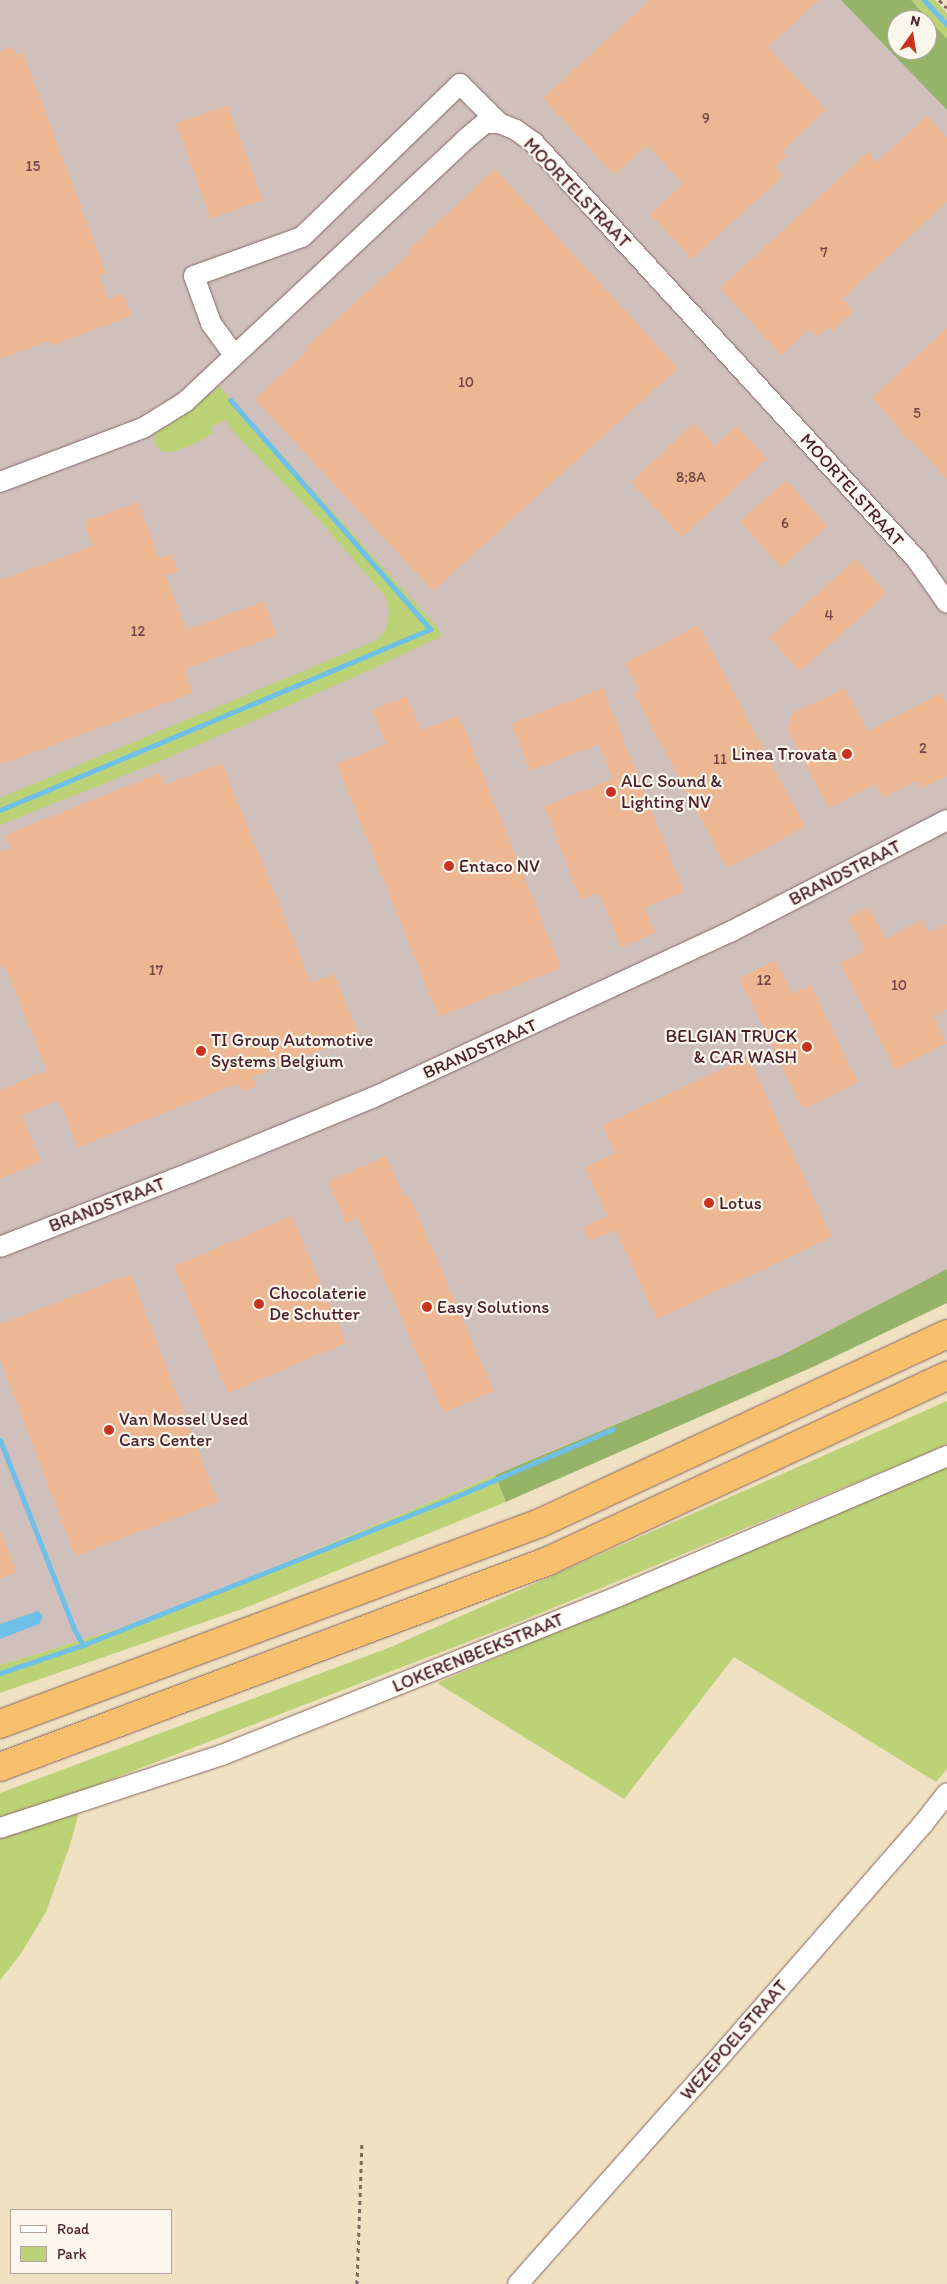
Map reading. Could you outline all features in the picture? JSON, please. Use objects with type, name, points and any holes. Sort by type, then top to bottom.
[{"type":"highway","points":[[0,1724],[540,1523],[947,1334]]},
{"type":"highway","points":[[0,1767],[548,1561],[947,1376]]},
{"type":"street","name":"MOORTELSTRAAT","points":[[234,355],[212,323],[194,276],[302,237],[460,84],[499,123],[516,130],[534,143],[917,560],[947,603]]},
{"type":"street","points":[[0,482],[143,428],[185,402],[467,138],[485,123],[499,123]]},
{"type":"street","name":"BRANDSTRAAT","points":[[0,1247],[190,1173],[372,1098],[730,932],[947,820]]},
{"type":"street","name":"LOKERENBEEKSTRAAT","points":[[0,1828],[222,1755],[619,1596],[947,1456]]},
{"type":"street","name":"WEZEPOELSTRAAT","points":[[518,2284],[710,2068],[923,1824],[947,1793]]},
{"type":"path","points":[[939,0],[947,8]]},
{"type":"path","points":[[357,2284],[362,2144]]},
{"type":"shaded area","points":[[0,0],[911,0],[920,10],[887,10],[887,60],[937,60],[937,28],[947,39],[947,1269],[782,1355],[147,1620],[0,1665]]},
{"type":"green space","points":[[841,0],[911,0],[920,10],[887,10],[887,48]]},
{"type":"green space","points":[[911,0],[935,0],[947,13],[947,39],[937,28],[937,10],[920,10]]},
{"type":"green space","points":[[937,28],[947,39],[947,110],[899,60],[937,60]]},
{"type":"green space","points":[[219,386],[439,629],[442,636],[357,676],[158,762],[0,825],[0,798],[377,640],[386,629],[389,611],[386,597],[320,521],[229,427],[226,419],[211,427],[213,433],[196,443],[172,452],[161,451],[154,443],[155,432],[177,420]]},
{"type":"green space","points":[[947,1269],[947,1303],[815,1366],[506,1502],[495,1475],[782,1355]]},
{"type":"green space","points":[[947,1401],[947,1444],[519,1622],[76,1793],[0,1817],[0,1793],[391,1647]]},
{"type":"green space","points":[[947,1464],[947,1769],[936,1782],[734,1657],[624,1799],[437,1683]]},
{"type":"green space","points":[[495,1475],[506,1502],[245,1608],[0,1693],[0,1665],[147,1620]]},
{"type":"green space","points":[[79,1812],[70,1845],[46,1912],[20,1955],[0,1980],[0,1837]]},
{"type":"water","points":[[38,1611],[43,1616],[39,1624],[0,1639],[0,1624]]},
{"type":"building","points":[[650,0],[819,0],[768,47],[826,110],[782,151],[787,156],[775,167],[783,176],[692,259],[650,214],[683,184],[647,145],[614,175],[543,98]]},
{"type":"building","points":[[14,46],[15,55],[23,52],[106,273],[99,276],[108,299],[123,294],[131,316],[51,346],[49,341],[0,359],[0,52]]},
{"type":"building","points":[[228,105],[263,200],[211,219],[176,124]]},
{"type":"building","points":[[927,116],[947,137],[947,202],[842,299],[854,311],[832,331],[828,327],[817,337],[809,329],[781,355],[720,288],[868,152],[877,162]]},
{"type":"building","points":[[495,169],[678,368],[433,591],[255,399],[308,350],[306,347],[411,252],[408,250]]},
{"type":"building","points":[[947,328],[947,479],[911,440],[905,439],[902,431],[872,398]]},
{"type":"building","points":[[694,423],[715,446],[736,426],[767,459],[682,537],[631,482]]},
{"type":"building","points":[[786,480],[827,526],[781,568],[740,521]]},
{"type":"building","points":[[138,502],[159,558],[172,554],[178,571],[166,575],[186,630],[264,601],[277,635],[185,669],[193,693],[0,765],[0,580],[93,546],[84,522]]},
{"type":"building","points":[[856,559],[887,593],[800,671],[769,637]]},
{"type":"building","points":[[698,625],[805,827],[727,868],[634,693],[639,690],[625,663]]},
{"type":"building","name":"ALC Sound & Lighting NV","points":[[603,688],[684,892],[645,907],[655,933],[621,947],[599,893],[581,900],[544,806],[613,779],[599,744],[530,771],[511,724]]},
{"type":"building","points":[[845,688],[868,731],[941,693],[947,705],[947,776],[921,789],[916,780],[883,798],[875,784],[829,808],[787,729],[793,713]]},
{"type":"building","name":"Entaco NV","points":[[407,696],[421,730],[459,715],[561,968],[439,1017],[337,764],[386,744],[372,710]]},
{"type":"building","points":[[222,763],[311,983],[334,974],[359,1035],[253,1077],[257,1086],[242,1092],[239,1083],[78,1147],[59,1100],[22,1115],[41,1162],[0,1179],[0,1090],[47,1070],[5,966],[0,968],[0,852],[11,848],[5,835],[160,773],[165,785]]},
{"type":"building","points":[[869,907],[886,939],[922,920],[929,933],[947,924],[947,1009],[933,1016],[947,1043],[895,1070],[840,963],[865,950],[848,918]]},
{"type":"building","name":"BELGIAN TRUCK & CAR WASH","points":[[776,960],[792,994],[811,985],[858,1082],[803,1109],[739,978]]},
{"type":"building","name":"Lotus","points":[[748,1057],[832,1237],[657,1319],[615,1230],[590,1241],[583,1227],[608,1216],[585,1167],[615,1153],[602,1125]]},
{"type":"building","name":"Easy Solutions","points":[[386,1156],[404,1197],[409,1195],[494,1391],[443,1413],[358,1218],[346,1223],[328,1181],[352,1171],[358,1166],[362,1167]]},
{"type":"building","name":"Chocolaterie De Schutter","points":[[292,1216],[346,1343],[228,1393],[174,1266]]},
{"type":"building","name":"Van Mossel Used Cars Center","points":[[131,1274],[218,1502],[75,1556],[0,1359],[0,1324]]},
{"type":"building","points":[[0,1530],[17,1572],[0,1579]]},
{"type":"waterway","points":[[924,0],[947,25]]},
{"type":"waterway","points":[[0,810],[430,629],[230,400]]},
{"type":"waterway","points":[[83,1645],[450,1499],[613,1429]]},
{"type":"waterway","points":[[0,1440],[74,1629],[83,1645],[0,1673]]},
{"type":"place","name":"Linea Trovata","points":[[847,754]]},
{"type":"place","name":"ALC Sound & Lighting NV","points":[[611,792]]},
{"type":"place","name":"Entaco NV","points":[[449,866]]},
{"type":"place","name":"BELGIAN TRUCK & CAR WASH","points":[[807,1047]]},
{"type":"place","name":"TI Group Automotive Systems Belgium","points":[[201,1051]]},
{"type":"place","name":"Lotus","points":[[709,1203]]},
{"type":"place","name":"Chocolaterie De Schutter","points":[[259,1304]]},
{"type":"place","name":"Easy Solutions","points":[[427,1307]]},
{"type":"place","name":"Van Mossel Used Cars Center","points":[[109,1430]]}]
